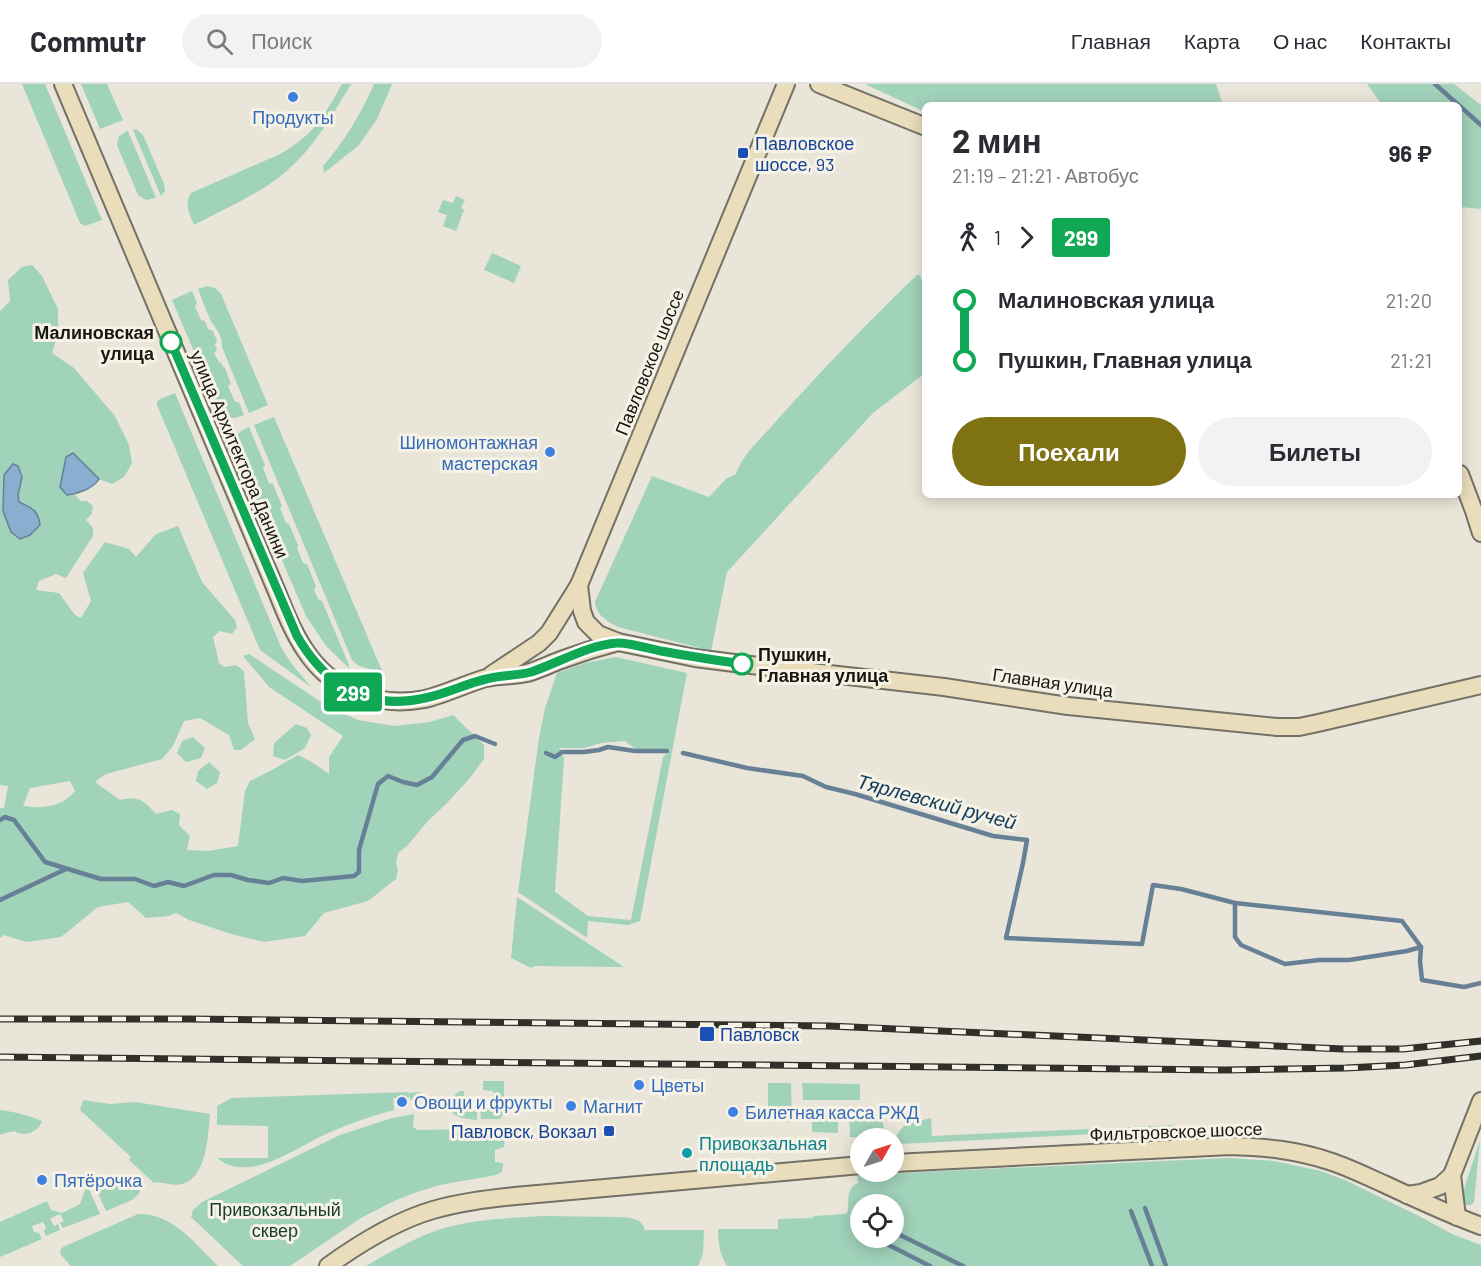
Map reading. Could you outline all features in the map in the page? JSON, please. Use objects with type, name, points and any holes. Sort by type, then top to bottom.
[{"type":"main road","name":"улица Архитектора Данини","points":[[63,84],[272,582],[305,651],[324,673],[345,689],[358,694],[383,701],[407,701],[426,698],[487,678],[528,673],[594,648],[618,642]]},
{"type":"main road","name":"Павловское шоссе","points":[[579,585],[786,84]]},
{"type":"main road","points":[[819,84],[922,125]]},
{"type":"main road","points":[[1462,479],[1481,534]]},
{"type":"main road","name":"улица Архитектора Данини","points":[[487,678],[539,643],[549,633],[579,585]]},
{"type":"main road","points":[[579,585],[582,611],[586,622],[598,634],[618,642]]},
{"type":"main road","name":"Главная улица","points":[[618,642],[695,658],[945,687],[1068,706],[1277,728],[1318,723],[1481,685]]},
{"type":"main road","points":[[1407,1195],[1440,1186],[1452,1175],[1481,1101]]},
{"type":"main road","name":"Фильтровское шоссе","points":[[904,1162],[1230,1146],[1266,1147],[1298,1152],[1330,1161],[1407,1195],[1472,1219]]},
{"type":"main road","points":[[328,1266],[379,1233],[407,1219],[434,1209],[467,1202],[850,1166]]},
{"type":"main road","points":[[1452,1175],[1472,1219]]},
{"type":"green space","points":[[22,84],[45,84],[102,220],[85,226],[80,223]]},
{"type":"green space","points":[[81,84],[107,84],[123,120],[100,129]]},
{"type":"green space","points":[[342,84],[351,84],[319,135],[290,168],[258,191],[194,225],[188,205],[191,193],[280,154],[302,140],[330,106]]},
{"type":"green space","points":[[374,84],[392,84],[377,119],[359,145],[324,173],[323,166],[352,127]]},
{"type":"green space","points":[[865,84],[1216,84],[1222,102],[922,102],[922,111]]},
{"type":"green space","points":[[1367,84],[1454,84],[1481,105],[1481,209],[1462,207],[1462,102],[1380,102]]},
{"type":"green space","points":[[136,129],[143,135],[164,184],[165,191],[161,196],[133,130]]},
{"type":"green space","points":[[127,131],[156,198],[146,200],[138,195],[117,145],[119,136]]},
{"type":"green space","points":[[456,196],[465,200],[461,208],[464,210],[456,231],[443,226],[447,215],[438,212],[443,200],[453,203]]},
{"type":"green space","points":[[492,253],[521,266],[514,283],[484,270]]},
{"type":"green space","points":[[32,265],[42,276],[58,309],[58,334],[52,353],[74,368],[115,416],[129,445],[132,463],[124,477],[112,484],[99,479],[73,453],[67,495],[74,494],[81,501],[87,501],[93,506],[92,513],[86,520],[93,528],[93,536],[66,578],[56,574],[39,581],[36,590],[59,593],[75,615],[81,618],[91,601],[83,573],[105,542],[129,549],[136,557],[156,534],[178,526],[202,582],[235,620],[237,627],[232,634],[220,631],[213,637],[219,663],[224,667],[236,665],[244,671],[248,723],[255,739],[241,750],[234,750],[229,735],[200,718],[184,721],[173,746],[162,759],[106,774],[95,782],[120,800],[141,800],[156,814],[172,810],[180,814],[179,825],[190,836],[187,850],[208,851],[238,846],[245,791],[250,781],[298,755],[329,774],[329,757],[343,736],[269,687],[243,656],[249,654],[327,706],[358,720],[394,726],[430,722],[453,715],[484,745],[484,759],[469,779],[398,853],[396,879],[368,901],[324,913],[305,936],[264,942],[231,934],[189,920],[176,913],[169,916],[146,918],[128,902],[98,907],[61,937],[26,942],[4,935],[0,938],[0,808],[4,808],[8,786],[0,785],[0,311],[10,301],[8,280],[22,267]],"holes":[[[70,781],[75,791],[58,804],[23,806],[30,788]]]},
{"type":"green space","points":[[919,275],[922,283],[922,375],[873,413],[727,572],[711,651],[618,627],[603,617],[597,611],[595,602],[652,476],[709,497],[727,478],[736,474],[749,452],[864,328]]},
{"type":"green space","points":[[207,286],[215,288],[221,294],[268,405],[249,413],[222,347],[220,336],[209,317],[198,289]]},
{"type":"green space","points":[[192,291],[201,320],[205,321],[208,329],[213,331],[217,341],[215,345],[217,350],[214,353],[225,368],[231,384],[228,386],[235,402],[239,402],[244,415],[235,418],[222,417],[172,300]]},
{"type":"green space","points":[[175,393],[281,647],[311,687],[260,650],[157,405],[160,399]]},
{"type":"green space","points":[[274,417],[383,673],[359,666],[352,660],[254,425]]},
{"type":"green space","points":[[249,427],[265,465],[263,468],[269,483],[273,484],[286,523],[289,524],[298,545],[303,563],[307,564],[316,586],[314,590],[318,599],[322,601],[349,668],[326,646],[306,616],[231,442],[241,431]]},
{"type":"green space","points":[[616,657],[687,673],[640,921],[628,925],[588,921],[587,938],[518,892],[545,708],[557,673],[585,663]],"holes":[[[625,741],[638,751],[671,750],[663,757],[631,920],[588,916],[555,892],[564,759],[560,748],[584,748],[601,743]]]},
{"type":"green space","points":[[296,724],[307,728],[311,735],[305,748],[285,760],[273,756],[274,743]]},
{"type":"green space","points":[[193,737],[205,748],[201,758],[186,762],[177,753],[182,741]]},
{"type":"green space","points":[[209,762],[220,772],[217,783],[207,789],[196,781],[198,771]]},
{"type":"green space","points":[[517,897],[624,967],[534,966],[531,968],[511,958]]},
{"type":"green space","points":[[483,1081],[504,1081],[504,1113],[500,1119],[481,1119],[480,1108],[493,1108],[493,1091],[483,1090]]},
{"type":"green space","points":[[768,1083],[791,1083],[791,1122],[788,1123],[788,1116],[768,1117]]},
{"type":"green space","points":[[802,1083],[860,1084],[860,1100],[803,1100]]},
{"type":"green space","points":[[460,1091],[464,1091],[464,1108],[477,1108],[477,1120],[459,1117],[451,1110],[452,1100]]},
{"type":"green space","points":[[421,1092],[421,1099],[393,1098],[394,1110],[324,1135],[271,1162],[243,1167],[230,1165],[217,1158],[268,1158],[267,1126],[217,1125],[217,1106],[231,1098]]},
{"type":"green space","points":[[83,1100],[110,1104],[135,1102],[210,1114],[205,1155],[197,1173],[182,1184],[154,1183],[129,1160],[131,1157],[80,1110]]},
{"type":"green space","points":[[0,1110],[42,1121],[37,1129],[31,1132],[21,1134],[8,1132],[0,1135]]},
{"type":"green space","points":[[838,1110],[838,1133],[812,1132],[812,1121],[803,1121],[803,1114],[806,1111]]},
{"type":"green space","points":[[849,1110],[865,1110],[871,1114],[881,1114],[884,1128],[850,1128],[850,1137]]},
{"type":"green space","name":"Привокзальный сквер","points":[[414,1114],[413,1127],[418,1130],[481,1129],[501,1132],[505,1138],[504,1147],[495,1150],[495,1162],[503,1163],[502,1172],[440,1185],[394,1201],[361,1218],[290,1266],[243,1266],[191,1217],[193,1210],[202,1202],[340,1135],[392,1118]]},
{"type":"green space","points":[[931,1118],[932,1136],[1176,1125],[1176,1130],[904,1144],[904,1128],[902,1128],[905,1125]]},
{"type":"green space","points":[[1480,1140],[1474,1202],[1466,1205],[1462,1199],[1463,1192]]},
{"type":"green space","points":[[1228,1158],[1274,1161],[1321,1171],[1347,1181],[1452,1234],[1481,1245],[1481,1266],[727,1266],[720,1249],[718,1229],[778,1229],[778,1219],[845,1214],[848,1211],[850,1191],[858,1183],[904,1182],[904,1173]]},
{"type":"green space","points":[[122,1174],[140,1188],[139,1194],[132,1200],[106,1211],[93,1182]]},
{"type":"green space","points":[[87,1185],[100,1214],[63,1228],[60,1223],[64,1221],[60,1214],[50,1219],[54,1226],[58,1224],[60,1230],[46,1236],[44,1231],[46,1227],[43,1222],[32,1226],[34,1232],[39,1233],[42,1239],[0,1257],[0,1222],[47,1201],[51,1210],[62,1213],[80,1204]]},
{"type":"green space","points":[[138,1214],[151,1215],[173,1224],[218,1266],[71,1266],[61,1255],[60,1250],[63,1247]]},
{"type":"green space","points":[[543,1216],[624,1217],[639,1221],[645,1230],[704,1230],[703,1254],[698,1266],[366,1266],[412,1241],[441,1229],[479,1221]]},
{"type":"water","points":[[73,453],[99,479],[85,490],[67,495],[60,487],[66,457]]},
{"type":"water","points":[[13,464],[18,466],[22,477],[18,495],[19,502],[34,510],[40,525],[30,535],[20,539],[11,532],[3,511],[4,475]]},
{"type":"waterway","points":[[1435,84],[1455,102]]},
{"type":"waterway","points":[[1462,108],[1481,125]]},
{"type":"waterway","name":"Тярлевский ручей","points":[[0,820],[5,817],[14,820],[45,862],[101,879],[135,879],[154,886],[168,882],[184,886],[214,875],[231,875],[269,883],[283,878],[302,881],[354,876],[359,872],[359,850],[378,784],[388,776],[417,785],[432,777],[463,740],[475,736],[495,744]]},
{"type":"waterway","name":"Тярлевский ручей","points":[[546,753],[555,757],[562,752],[584,752],[608,747],[635,751],[667,751]]},
{"type":"waterway","name":"Тярлевский ручей","points":[[683,753],[747,768],[803,776],[826,787],[993,836],[1027,840],[1006,938],[1142,944],[1153,885],[1181,889],[1235,903],[1235,937],[1241,945],[1285,964],[1319,960],[1349,960],[1421,947],[1422,980],[1464,987],[1481,983]]},
{"type":"waterway","points":[[0,900],[66,869]]},
{"type":"waterway","points":[[1235,903],[1402,921],[1421,947]]},
{"type":"waterway","points":[[1145,1208],[1166,1266]]},
{"type":"waterway","points":[[1131,1211],[1152,1266]]},
{"type":"waterway","points":[[904,1237],[963,1266]]},
{"type":"waterway","points":[[895,1248],[930,1266]]},
{"type":"railway","points":[[0,1019],[829,1026],[1343,1049],[1403,1049],[1481,1041]]},
{"type":"railway","points":[[0,1057],[1225,1070],[1405,1065],[1481,1056]]},
{"type":"bus line","name":"299","points":[[171,342],[297,636],[305,651],[324,673],[345,689],[383,701],[396,702],[426,698],[487,678],[528,673],[594,648],[618,642],[695,658],[742,664]]},
{"type":"place","name":"Продукты","points":[[293,97]]},
{"type":"place","name":"Павловское шоссе, 93","points":[[743,153]]},
{"type":"place","name":"Малиновская улица","points":[[171,342]]},
{"type":"place","name":"Шиномонтажная мастерская","points":[[550,452]]},
{"type":"place","name":"Пушкин, Главная улица","points":[[742,664]]},
{"type":"place","name":"Павловск","points":[[707,1034]]},
{"type":"place","name":"Цветы","points":[[639,1085]]},
{"type":"place","name":"Овощи и фрукты","points":[[402,1102]]},
{"type":"place","name":"Магнит","points":[[571,1106]]},
{"type":"place","name":"Билетная касса РЖД","points":[[733,1112]]},
{"type":"place","name":"Павловск, Вокзал","points":[[609,1131]]},
{"type":"place","name":"Привокзальная площадь","points":[[687,1153]]},
{"type":"place","name":"Пятёрочка","points":[[42,1180]]}]
